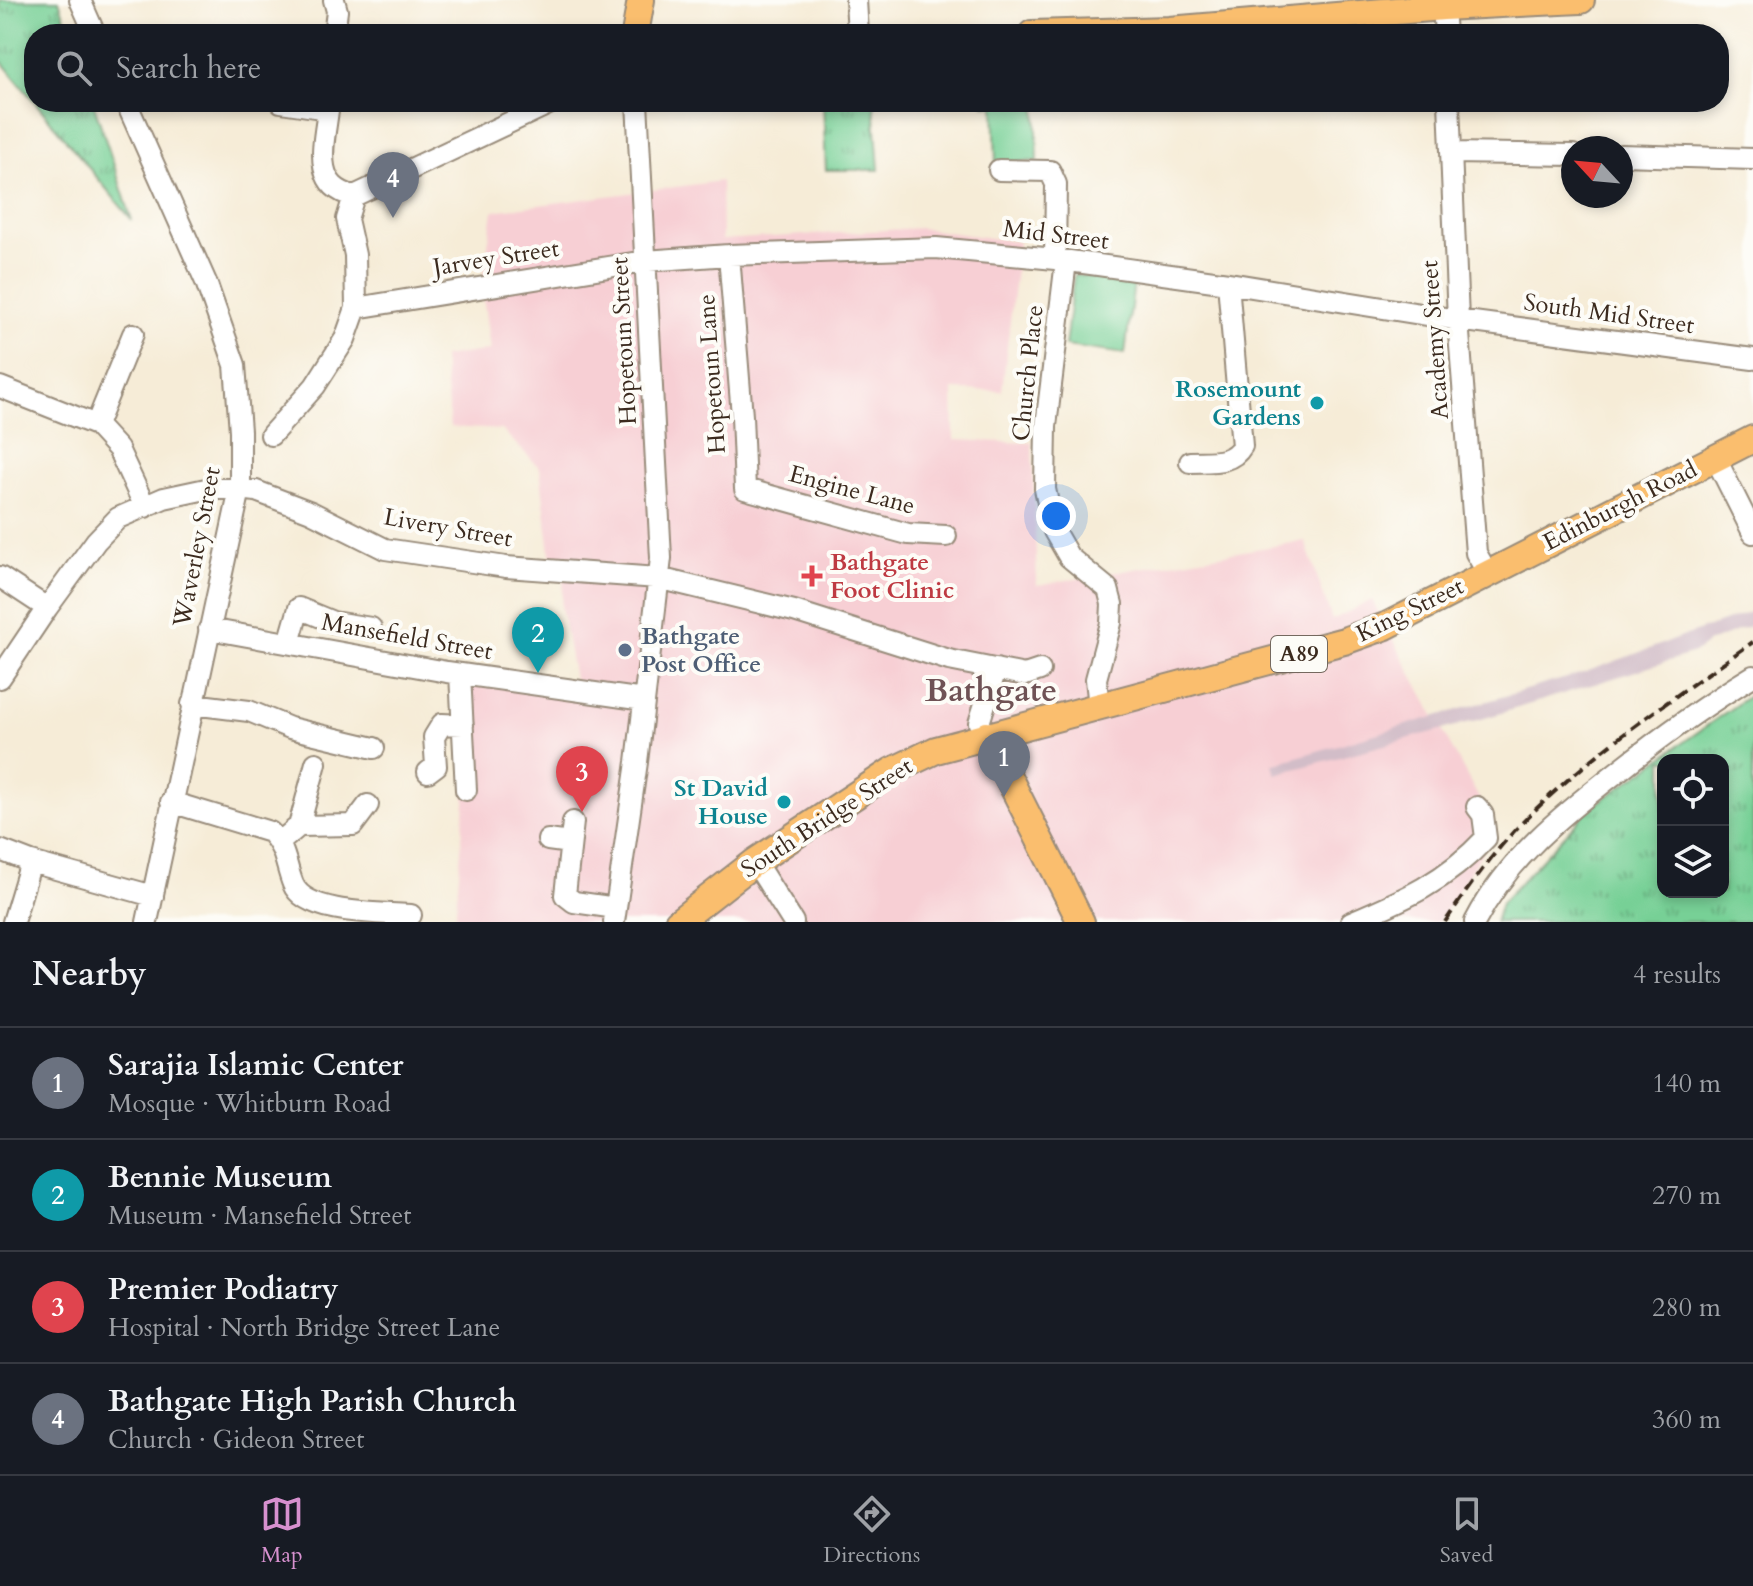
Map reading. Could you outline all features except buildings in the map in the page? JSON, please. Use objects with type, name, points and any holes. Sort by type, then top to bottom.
[{"type":"main road","points":[[637,24],[641,0]]},
{"type":"main road","points":[[1217,24],[1346,8],[1581,0]]},
{"type":"main road","name":"Edinburgh Road","points":[[1487,572],[1753,439]]},
{"type":"main road","name":"King Street","points":[[1099,707],[1344,641],[1402,619],[1487,572]]},
{"type":"main road","name":"A89","points":[[987,735],[1099,707]]},
{"type":"main road","points":[[987,735],[1081,922]]},
{"type":"main road","name":"South Bridge Street","points":[[678,922],[755,862],[892,771],[936,750],[987,735]]},
{"type":"street","points":[[80,0],[91,24]]},
{"type":"street","points":[[334,0],[335,24]]},
{"type":"street","points":[[856,0],[857,24]]},
{"type":"street","points":[[1443,7],[1444,24]]},
{"type":"street","name":"Waverley Street","points":[[130,112],[206,282],[235,365],[240,431],[240,489],[147,922]]},
{"type":"street","points":[[327,112],[323,170],[328,183],[339,193],[354,196],[529,112]]},
{"type":"street","name":"Hopetoun Street","points":[[615,915],[661,558],[638,112]]},
{"type":"street","name":"Academy Street","points":[[1450,112],[1458,320],[1476,553],[1487,572]]},
{"type":"street","points":[[1452,153],[1561,155]]},
{"type":"street","points":[[1633,155],[1753,159]]},
{"type":"street","name":"Church Place","points":[[999,170],[1050,171],[1056,184],[1060,260],[1046,426],[1045,489],[1054,531],[1069,557],[1108,589],[1112,604],[1111,623],[1096,679],[1099,707]]},
{"type":"street","points":[[271,435],[315,386],[345,339],[356,308],[355,255],[347,219],[354,196]]},
{"type":"street","name":"Mid Street","points":[[645,261],[936,248],[1060,260],[1228,283],[1458,320]]},
{"type":"street","name":"Hopetoun Lane","points":[[729,255],[745,489]]},
{"type":"street","name":"Jarvey Street","points":[[356,308],[645,261]]},
{"type":"street","points":[[1198,459],[1229,460],[1238,455],[1242,446],[1228,283]]},
{"type":"street","name":"South Mid Street","points":[[1458,320],[1753,359]]},
{"type":"street","points":[[96,425],[133,334]]},
{"type":"street","points":[[0,387],[96,425],[118,449],[145,507]]},
{"type":"street","points":[[1716,459],[1753,533]]},
{"type":"street","name":"Livery Street","points":[[0,678],[96,541],[118,518],[164,498],[206,489],[256,491],[385,549],[506,567],[658,578],[794,611],[949,660],[1025,675],[1040,670]]},
{"type":"street","name":"Engine Lane","points":[[745,489],[908,534],[946,536]]},
{"type":"street","points":[[0,577],[47,608]]},
{"type":"street","points":[[289,643],[299,608],[333,622],[371,628]]},
{"type":"street","name":"Mansefield Street","points":[[209,629],[460,674],[644,700]]},
{"type":"street","points":[[987,735],[979,723],[996,669]]},
{"type":"street","points":[[460,674],[466,790]]},
{"type":"street","points":[[1475,922],[1490,893],[1507,871],[1559,816],[1682,722],[1753,676]]},
{"type":"street","points":[[192,704],[249,711],[290,728],[374,748]]},
{"type":"street","points":[[428,772],[436,766],[434,737],[442,724],[463,725]]},
{"type":"street","points":[[280,842],[299,826],[316,763]]},
{"type":"street","points":[[171,802],[270,832],[280,842],[293,886],[304,898],[335,909],[411,915]]},
{"type":"street","points":[[299,826],[353,825],[368,805]]},
{"type":"street","points":[[1351,922],[1401,901],[1464,862],[1486,838],[1483,815],[1477,807]]},
{"type":"street","points":[[573,822],[565,895],[574,902],[615,915]]},
{"type":"street","points":[[548,840],[570,843]]},
{"type":"street","points":[[0,850],[31,862],[153,896]]},
{"type":"street","points":[[13,922],[31,862]]},
{"type":"street","points":[[755,862],[793,922]]},
{"type":"shaded area","points":[[721,181],[722,240],[920,228],[1019,242],[1002,391],[953,390],[954,440],[1032,443],[1037,585],[1305,541],[1332,620],[1372,600],[1496,830],[1438,922],[455,922],[466,790],[460,674],[576,690],[561,606],[564,580],[553,578],[540,468],[502,430],[450,427],[443,357],[490,350],[482,287],[493,211]]},
{"type":"shaded area","points":[[1753,611],[1753,625],[1709,642],[1694,653],[1485,718],[1276,774],[1273,764],[1580,674]]},
{"type":"green space","points":[[0,0],[59,0],[67,24],[24,24],[24,89],[0,60]]},
{"type":"green space","points":[[43,112],[96,112],[132,220]]},
{"type":"green space","points":[[823,112],[875,112],[879,170],[826,170]]},
{"type":"green space","points":[[994,112],[1036,112],[1038,161],[996,163]]},
{"type":"green space","points":[[1074,275],[1134,283],[1125,354],[1065,346]]},
{"type":"green space","points":[[1753,693],[1753,922],[1495,922],[1501,903],[1588,810],[1657,761],[1657,898],[1729,898],[1729,754],[1667,754]]},
{"type":"railway","points":[[1445,922],[1471,884],[1520,825],[1574,774],[1632,728],[1753,642]]},
{"type":"place","name":"Bathgate High Parish Church","points":[[393,218]]},
{"type":"place","name":"Rosemount Gardens","points":[[1317,403]]},
{"type":"place","name":"Bathgate Foot Clinic","points":[[812,576]]},
{"type":"place","name":"Bathgate Post Office","points":[[625,650]]},
{"type":"place","name":"Bennie Museum","points":[[538,673]]},
{"type":"place","name":"Sarajia Islamic Center","points":[[1004,797]]},
{"type":"place","name":"St David House","points":[[784,802]]},
{"type":"place","name":"Premier Podiatry","points":[[582,812]]},
{"type":"district","name":"Bathgate","points":[[991,691]]}]
